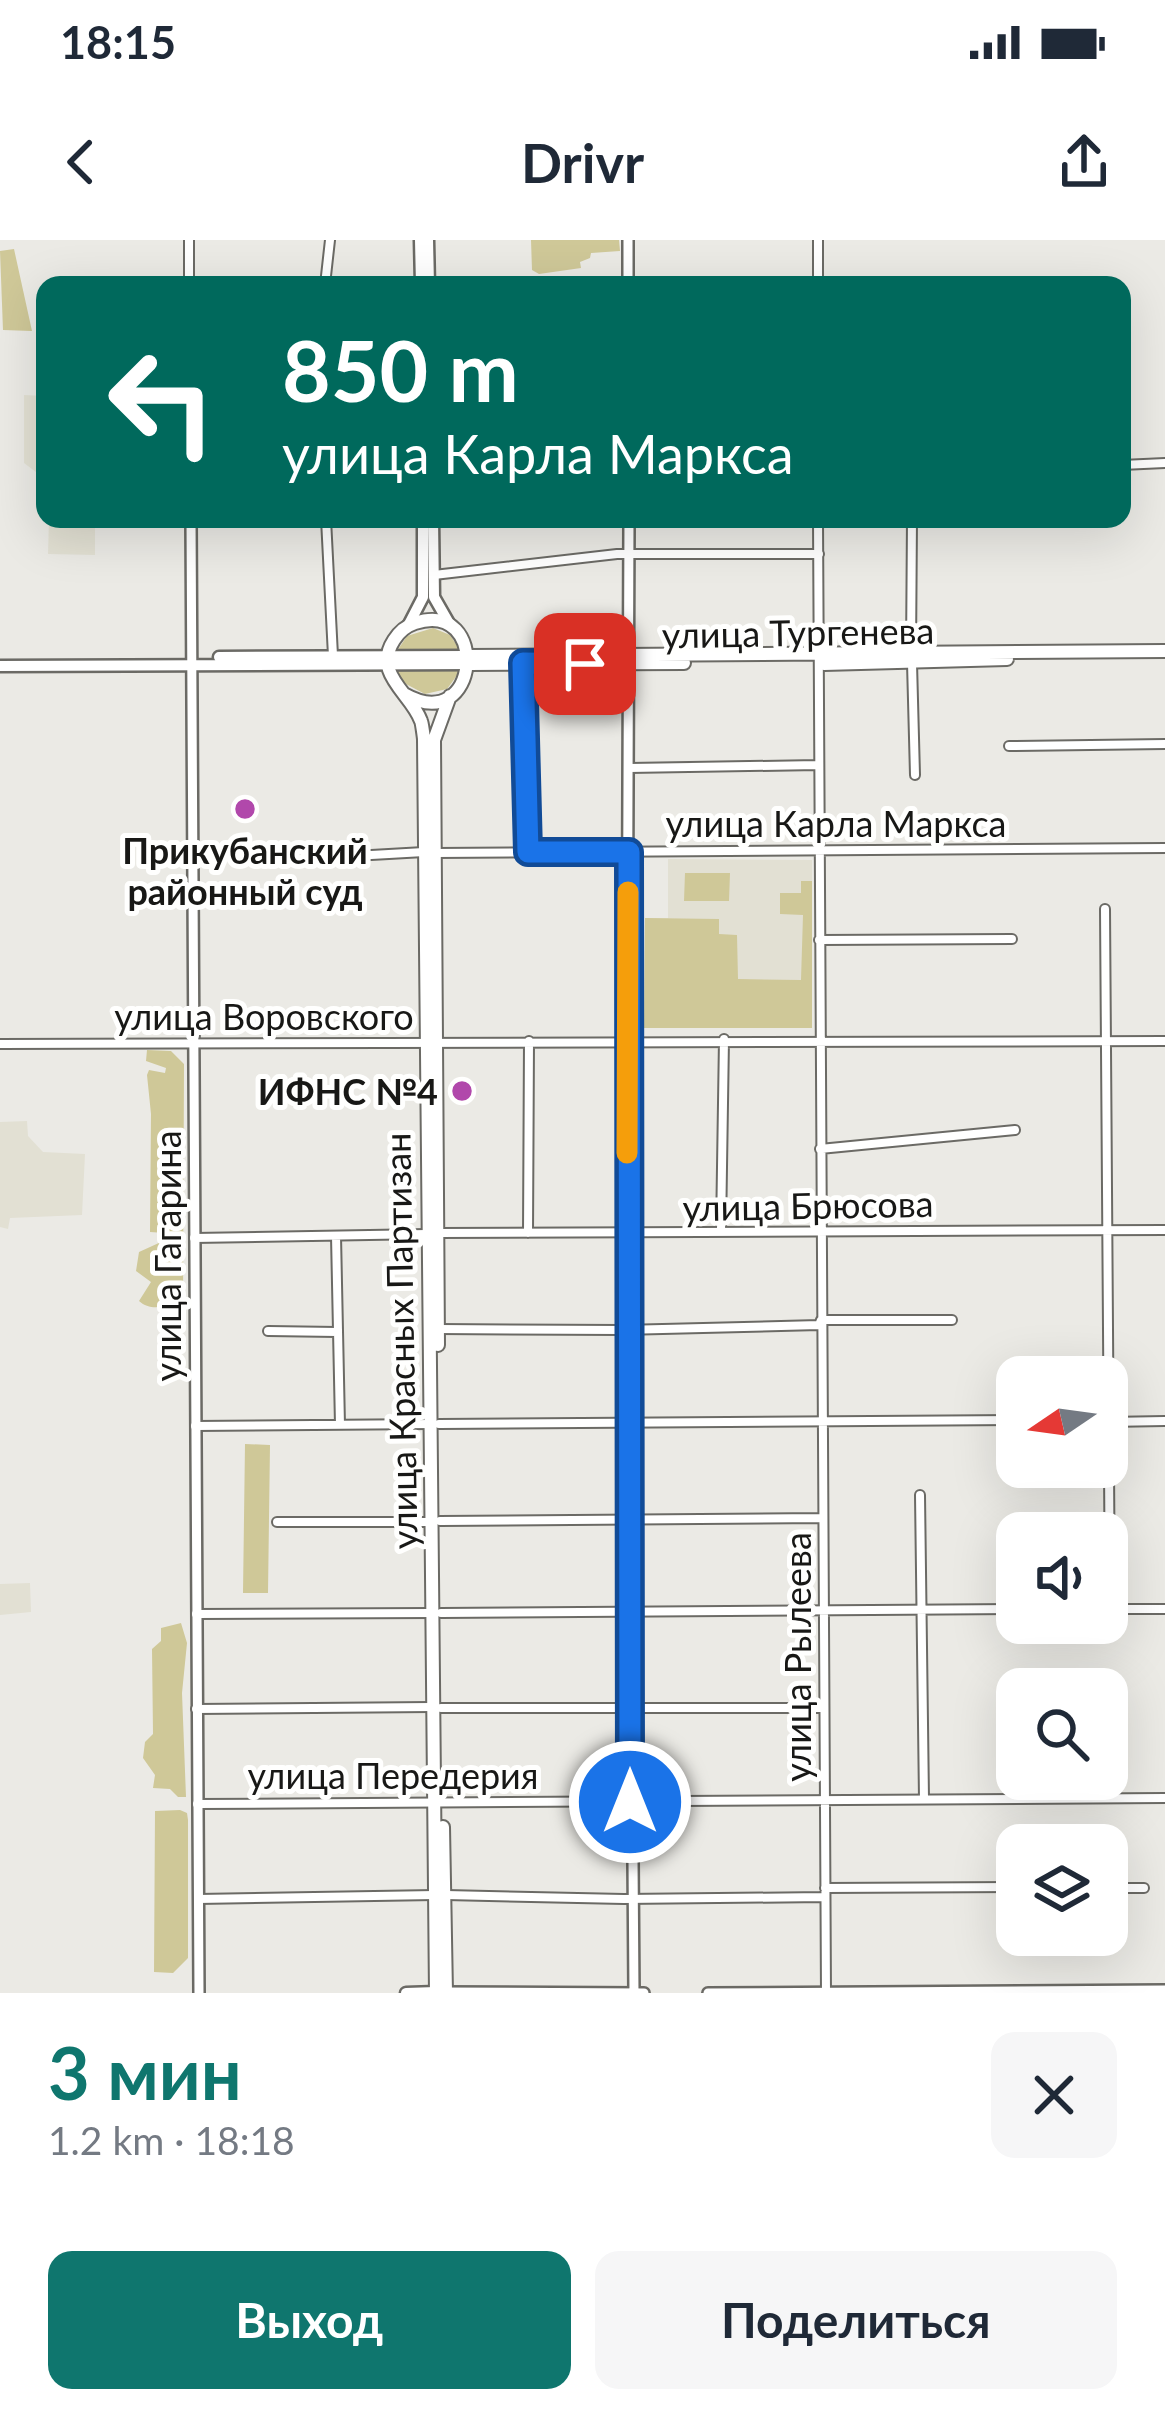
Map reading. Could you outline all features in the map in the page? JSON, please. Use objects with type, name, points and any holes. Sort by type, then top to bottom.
[{"type":"highway","points":[[388,660],[394,639],[407,626],[434,621],[462,639],[469,660]]},
{"type":"highway","name":"улица Тургенева","points":[[469,660],[1165,655]]},
{"type":"highway","name":"улица Тургенева","points":[[469,660],[630,659]]},
{"type":"highway","name":"улица Красных Партизан","points":[[388,660],[396,686],[422,722],[430,852]]},
{"type":"highway","name":"улица Красных Партизан","points":[[436,1424],[430,852],[434,740],[469,660]]},
{"type":"highway","points":[[404,694],[422,702],[451,695]]},
{"type":"highway","name":"улица Красных Партизан","points":[[432,1234],[438,1329],[438,1801],[446,1992]]},
{"type":"highway","name":"улица Красных Партизан","points":[[436,1993],[440,1895]]},
{"type":"main road","points":[[424,240],[425,276]]},
{"type":"main road","points":[[407,626],[423,597],[423,528]]},
{"type":"main road","points":[[433,528],[436,605],[453,629]]},
{"type":"main road","name":"улица Тургенева","points":[[191,661],[333,656],[388,660]]},
{"type":"main road","name":"улица Тургенева","points":[[0,662],[469,660]]},
{"type":"main road","points":[[406,1993],[436,1993]]},
{"type":"street","points":[[189,240],[190,276]]},
{"type":"street","points":[[327,276],[330,240]]},
{"type":"street","points":[[628,240],[628,276]]},
{"type":"street","points":[[818,240],[818,276]]},
{"type":"street","points":[[1131,465],[1165,463]]},
{"type":"street","name":"улица Гагарина","points":[[190,528],[200,1993]]},
{"type":"street","points":[[326,528],[333,656]]},
{"type":"street","points":[[436,1993],[637,1992],[630,1802],[629,528]]},
{"type":"street","name":"улица Рылеева","points":[[818,528],[826,1992]]},
{"type":"street","points":[[912,528],[915,776]]},
{"type":"street","points":[[434,574],[629,555],[819,554]]},
{"type":"street","points":[[523,663],[528,852]]},
{"type":"street","points":[[1009,746],[1165,744]]},
{"type":"street","points":[[629,768],[818,765]]},
{"type":"street","name":"улица Карла Маркса","points":[[336,857],[430,852],[1165,848]]},
{"type":"street","points":[[1105,909],[1107,1356]]},
{"type":"street","points":[[819,940],[1012,939]]},
{"type":"street","points":[[722,1231],[724,1040]]},
{"type":"street","points":[[528,1233],[529,1041]]},
{"type":"street","name":"улица Воровского","points":[[0,1044],[1165,1042]]},
{"type":"street","points":[[820,1149],[1016,1130]]},
{"type":"street","name":"улица Брюсова","points":[[194,1238],[1165,1230]]},
{"type":"street","points":[[336,1236],[340,1425]]},
{"type":"street","points":[[438,1329],[628,1330],[952,1320]]},
{"type":"street","points":[[268,1331],[337,1333]]},
{"type":"street","points":[[195,1426],[996,1420]]},
{"type":"street","points":[[1128,1422],[1165,1421]]},
{"type":"street","points":[[920,1495],[924,1799]]},
{"type":"street","points":[[277,1522],[823,1518]]},
{"type":"street","points":[[1128,1609],[1165,1609]]},
{"type":"street","points":[[196,1614],[996,1610]]},
{"type":"street","points":[[196,1709],[824,1708]]},
{"type":"street","name":"улица Передерия","points":[[197,1804],[1165,1798]]},
{"type":"street","points":[[197,1899],[440,1895],[633,1899],[996,1888]]},
{"type":"street","points":[[1128,1888],[1144,1888]]},
{"type":"street","points":[[708,1993],[1165,1990]]},
{"type":"shaded area","points":[[531,240],[619,240],[620,251],[591,253],[580,262],[581,268],[539,274],[532,270]]},
{"type":"shaded area","points":[[14,249],[32,331],[3,330],[0,251]]},
{"type":"shaded area","points":[[24,395],[36,396],[36,472],[24,463]]},
{"type":"shaded area","points":[[49,528],[95,528],[95,555],[48,554]]},
{"type":"shaded area","points":[[433,628],[450,635],[460,650],[397,651],[407,636]]},
{"type":"shaded area","points":[[397,670],[461,670],[447,689],[425,694],[404,683]]},
{"type":"shaded area","points":[[668,859],[812,860],[812,1028],[644,1028],[645,918],[668,918]]},
{"type":"shaded area","points":[[685,873],[730,873],[729,901],[684,901]]},
{"type":"shaded area","points":[[801,881],[812,881],[812,1028],[644,1028],[645,918],[719,919],[719,934],[737,935],[738,979],[801,980],[803,915],[780,914],[780,893],[801,893]]},
{"type":"shaded area","points":[[147,1050],[171,1051],[184,1064],[183,1300],[155,1307],[139,1301],[151,1282],[136,1271],[139,1252],[161,1242],[165,1233],[150,1232],[147,1075],[149,1070],[165,1073],[166,1068],[146,1061]]},
{"type":"shaded area","points":[[27,1121],[28,1136],[43,1152],[85,1154],[82,1215],[10,1218],[8,1229],[0,1227],[0,1122]]},
{"type":"shaded area","points":[[245,1444],[270,1445],[268,1593],[243,1593]]},
{"type":"shaded area","points":[[30,1583],[31,1612],[0,1615],[0,1584]]},
{"type":"shaded area","points":[[181,1623],[187,1643],[182,1693],[186,1797],[153,1788],[155,1775],[143,1758],[145,1742],[153,1734],[152,1649],[161,1641],[161,1628]]},
{"type":"shaded area","points":[[180,1810],[188,1820],[188,1958],[173,1973],[154,1972],[155,1811]]},
{"type":"slow traffic","points":[[627,1153],[628,892]]},
{"type":"place","name":"Прикубанский районный суд","points":[[245,809]]},
{"type":"place","name":"ИФНС №4","points":[[462,1091]]},
{"type":"route","points":[[585,664],[523,663],[528,852],[629,852],[630,1802]]}]
